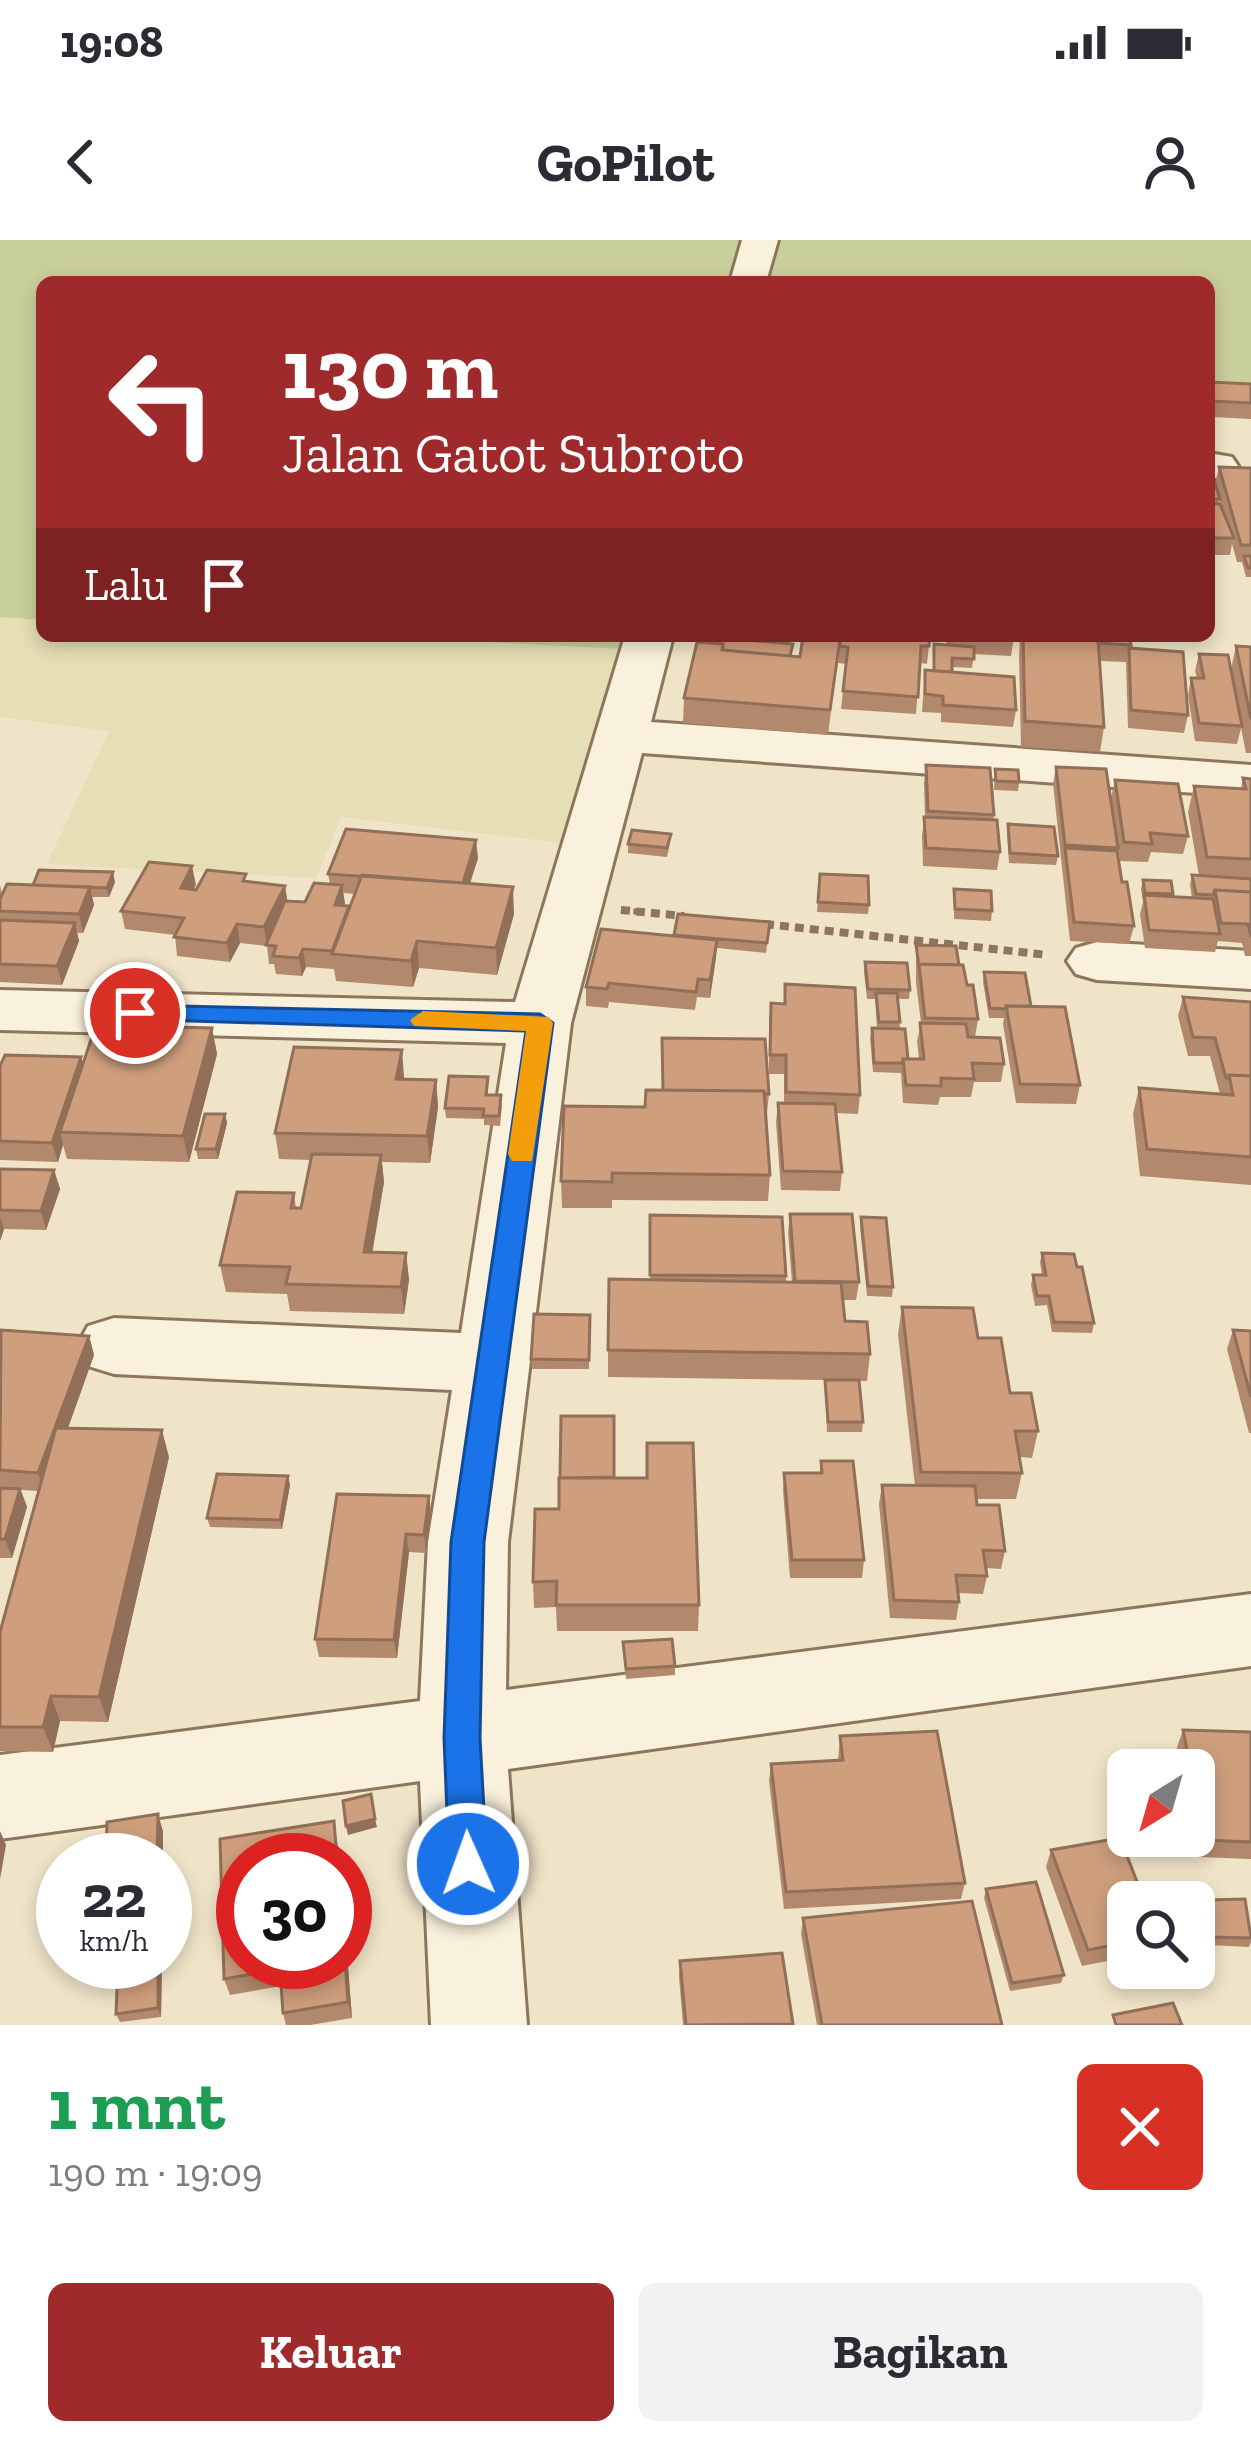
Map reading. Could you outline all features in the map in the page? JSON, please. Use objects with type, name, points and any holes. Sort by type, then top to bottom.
[{"type":"street","points":[[750,276],[760,240]]},
{"type":"street","points":[[479,2025],[462,1738],[468,1542],[540,1023],[647,642]]},
{"type":"street","points":[[623,736],[1251,781]]},
{"type":"street","points":[[1097,961],[1251,970]]},
{"type":"street","points":[[0,1010],[540,1023]]},
{"type":"street","points":[[114,1346],[493,1363]]},
{"type":"street","points":[[0,1797],[1251,1630]]},
{"type":"path","points":[[574,906],[686,916]]},
{"type":"path","points":[[753,923],[1097,961]]},
{"type":"shaded area","points":[[0,617],[36,620],[36,642],[486,642],[643,650],[590,846],[341,817],[316,878],[47,864],[109,731],[0,717]]},
{"type":"green space","points":[[0,240],[760,240],[749,276],[36,276],[36,620],[0,617]]},
{"type":"green space","points":[[774,240],[1251,240],[1251,391],[1215,390],[1215,276],[759,276]]},
{"type":"green space","points":[[486,642],[645,642],[643,650]]},
{"type":"building","points":[[1215,382],[1251,384],[1251,403],[1215,401]]},
{"type":"building","points":[[1219,467],[1251,468],[1251,545],[1241,545]]},
{"type":"building","points":[[1215,504],[1220,504],[1234,538],[1215,538]]},
{"type":"building","points":[[697,642],[723,644],[722,650],[800,657],[802,642],[840,642],[830,710],[684,698]]},
{"type":"building","points":[[840,642],[929,642],[921,646],[918,697],[843,691],[848,647]]},
{"type":"building","points":[[1023,642],[1098,642],[1104,727],[1025,721]]},
{"type":"building","points":[[711,643],[793,644],[790,656],[723,650],[723,644]]},
{"type":"building","points":[[934,644],[974,647],[974,659],[952,658],[952,672],[934,671]]},
{"type":"building","points":[[1236,646],[1251,647],[1251,719]]},
{"type":"building","points":[[1129,648],[1183,652],[1188,715],[1131,710]]},
{"type":"building","points":[[1199,654],[1228,655],[1242,726],[1199,723],[1191,678],[1204,678]]},
{"type":"building","points":[[925,670],[1014,677],[1016,710],[943,705],[943,696],[925,694]]},
{"type":"building","points":[[926,765],[990,768],[994,815],[928,811]]},
{"type":"building","points":[[1056,767],[1106,769],[1118,848],[1065,845]]},
{"type":"building","points":[[995,769],[1018,770],[1019,782],[996,781]]},
{"type":"building","points":[[1243,778],[1251,779],[1251,859],[1207,857],[1194,786],[1246,789]]},
{"type":"building","points":[[1115,780],[1178,784],[1188,836],[1150,833],[1152,844],[1124,842]]},
{"type":"building","points":[[924,817],[997,820],[1000,852],[926,848]]},
{"type":"building","points":[[1008,824],[1054,827],[1058,856],[1010,853]]},
{"type":"building","points":[[346,829],[476,840],[463,883],[328,874]]},
{"type":"building","points":[[632,830],[671,834],[667,848],[628,844]]},
{"type":"building","points":[[1065,848],[1117,851],[1134,926],[1074,922]]},
{"type":"building","points":[[149,862],[192,866],[181,888],[196,890],[207,870],[246,874],[243,881],[285,886],[264,927],[237,924],[227,943],[174,937],[184,918],[121,911]]},
{"type":"building","points":[[39,870],[113,872],[107,888],[33,885]]},
{"type":"building","points":[[820,874],[868,876],[869,905],[818,902]]},
{"type":"building","points":[[362,875],[513,887],[496,948],[417,941],[411,961],[332,954]]},
{"type":"building","points":[[1192,875],[1251,879],[1251,892],[1196,894]]},
{"type":"building","points":[[1143,880],[1171,881],[1173,894],[1145,893]]},
{"type":"building","points":[[314,883],[342,885],[335,905],[349,906],[332,951],[303,949],[299,958],[273,956],[276,946],[266,945],[285,901],[305,902]]},
{"type":"building","points":[[7,884],[90,887],[79,914],[0,911]]},
{"type":"building","points":[[954,889],[991,891],[992,911],[955,909]]},
{"type":"building","points":[[1215,890],[1251,892],[1251,937],[1248,924],[1221,923]]},
{"type":"building","points":[[1144,895],[1213,899],[1220,934],[1149,930]]},
{"type":"building","points":[[678,914],[770,922],[767,943],[674,935]]},
{"type":"building","points":[[0,920],[75,923],[57,966],[0,964]]},
{"type":"building","points":[[601,929],[717,940],[710,980],[698,979],[696,992],[609,983],[607,989],[586,987]]},
{"type":"building","points":[[916,945],[956,946],[959,965],[919,967]]},
{"type":"building","points":[[865,962],[907,963],[910,990],[868,989]]},
{"type":"building","points":[[919,964],[963,965],[967,985],[973,985],[978,1019],[925,1018]]},
{"type":"building","points":[[984,972],[1025,973],[1031,1006],[990,1008]]},
{"type":"building","points":[[785,984],[855,988],[860,1095],[786,1092],[786,1055],[770,1055],[771,1003],[785,1004]]},
{"type":"building","points":[[876,993],[897,993],[900,1022],[879,1022]]},
{"type":"building","points":[[1183,997],[1251,1002],[1251,1076],[1226,1078],[1215,1038],[1193,1037]]},
{"type":"building","points":[[1006,1006],[1065,1007],[1080,1085],[1020,1084]]},
{"type":"building","points":[[920,1023],[966,1024],[968,1037],[1000,1038],[1004,1064],[972,1063],[974,1079],[941,1078],[941,1086],[906,1085],[903,1059],[924,1059]]},
{"type":"building","points":[[96,1025],[212,1028],[183,1136],[60,1132]]},
{"type":"building","points":[[872,1028],[905,1029],[908,1059],[874,1063]]},
{"type":"building","points":[[662,1038],[765,1039],[769,1094],[663,1090]]},
{"type":"building","points":[[294,1047],[402,1050],[396,1079],[436,1080],[427,1136],[275,1133]]},
{"type":"building","points":[[5,1055],[81,1057],[52,1143],[0,1141],[0,1066]]},
{"type":"building","points":[[1229,1075],[1251,1076],[1251,1157],[1147,1149],[1139,1088],[1233,1095]]},
{"type":"building","points":[[449,1076],[488,1077],[486,1095],[501,1095],[499,1116],[483,1116],[484,1109],[445,1108]]},
{"type":"building","points":[[646,1090],[764,1091],[770,1175],[612,1173],[612,1182],[561,1181],[564,1106],[645,1107]]},
{"type":"building","points":[[778,1103],[835,1104],[842,1172],[783,1171]]},
{"type":"building","points":[[205,1114],[225,1114],[216,1149],[196,1149]]},
{"type":"building","points":[[312,1154],[381,1155],[364,1252],[406,1253],[401,1287],[286,1284],[290,1267],[220,1265],[237,1192],[294,1193],[291,1208],[301,1208]]},
{"type":"building","points":[[0,1169],[54,1170],[41,1211],[0,1210]]},
{"type":"building","points":[[790,1214],[852,1214],[859,1282],[795,1281]]},
{"type":"building","points":[[650,1215],[782,1217],[786,1276],[650,1275]]},
{"type":"building","points":[[861,1217],[886,1218],[893,1287],[868,1286]]},
{"type":"building","points":[[1042,1253],[1074,1254],[1077,1267],[1082,1267],[1094,1323],[1054,1322],[1049,1296],[1037,1296],[1033,1275],[1046,1275]]},
{"type":"building","points":[[609,1279],[841,1283],[845,1321],[867,1322],[870,1354],[608,1350]]},
{"type":"building","points":[[902,1307],[973,1308],[978,1338],[1001,1338],[1010,1393],[1031,1393],[1038,1431],[1015,1431],[1022,1473],[921,1472]]},
{"type":"building","points":[[534,1314],[590,1315],[589,1360],[531,1359]]},
{"type":"building","points":[[1,1330],[89,1336],[38,1473],[0,1470]]},
{"type":"building","points":[[1233,1330],[1251,1331],[1251,1397]]},
{"type":"building","points":[[825,1380],[859,1380],[863,1422],[828,1422]]},
{"type":"building","points":[[561,1416],[614,1416],[614,1477],[560,1478]]},
{"type":"building","points":[[56,1428],[162,1430],[99,1697],[51,1696],[43,1727],[0,1727],[0,1632]]},
{"type":"building","points":[[647,1443],[693,1443],[699,1605],[556,1605],[557,1581],[533,1582],[535,1509],[559,1509],[559,1478],[647,1478]]},
{"type":"building","points":[[821,1461],[853,1461],[864,1560],[792,1560],[784,1473],[822,1473]]},
{"type":"building","points":[[217,1474],[288,1476],[280,1520],[207,1518]]},
{"type":"building","points":[[882,1485],[975,1486],[977,1505],[999,1505],[1005,1551],[983,1550],[987,1576],[956,1575],[959,1602],[894,1600]]},
{"type":"building","points":[[0,1488],[20,1489],[5,1539],[0,1539]]},
{"type":"building","points":[[337,1494],[429,1496],[424,1535],[406,1534],[394,1640],[315,1639]]},
{"type":"building","points":[[672,1639],[675,1666],[626,1669],[623,1642]]},
{"type":"building","points":[[1183,1730],[1251,1732],[1251,1842],[1215,1840],[1215,1749],[1187,1749]]},
{"type":"building","points":[[937,1731],[965,1883],[786,1892],[771,1764],[843,1760],[840,1736]]},
{"type":"building","points":[[371,1794],[375,1819],[346,1826],[343,1801]]},
{"type":"building","points":[[158,1814],[158,1833],[107,1833],[107,1822]]},
{"type":"building","points":[[334,1821],[335,1833],[258,1833]]},
{"type":"building","points":[[1107,1840],[1107,1857],[1127,1857],[1137,1881],[1107,1881],[1107,1946],[1088,1950],[1051,1850]]},
{"type":"building","points":[[1036,1882],[1064,1975],[1012,1983],[986,1889]]},
{"type":"building","points":[[1245,1899],[1251,1938],[1215,1937],[1215,1900]]},
{"type":"building","points":[[972,1901],[1002,2025],[822,2025],[803,1918]]},
{"type":"building","points":[[782,1953],[793,2024],[686,2025],[680,1961]]},
{"type":"building","points":[[117,1989],[158,1989],[158,2008],[116,2014]]},
{"type":"building","points":[[281,1989],[347,1989],[348,2002],[283,2013]]},
{"type":"building","points":[[1173,2003],[1182,2025],[1116,2025],[1113,2015]]},
{"type":"slow traffic","points":[[423,1020],[540,1023],[522,1154]]},
{"type":"route","points":[[135,1013],[540,1023],[468,1542],[462,1738],[468,1864]]}]
